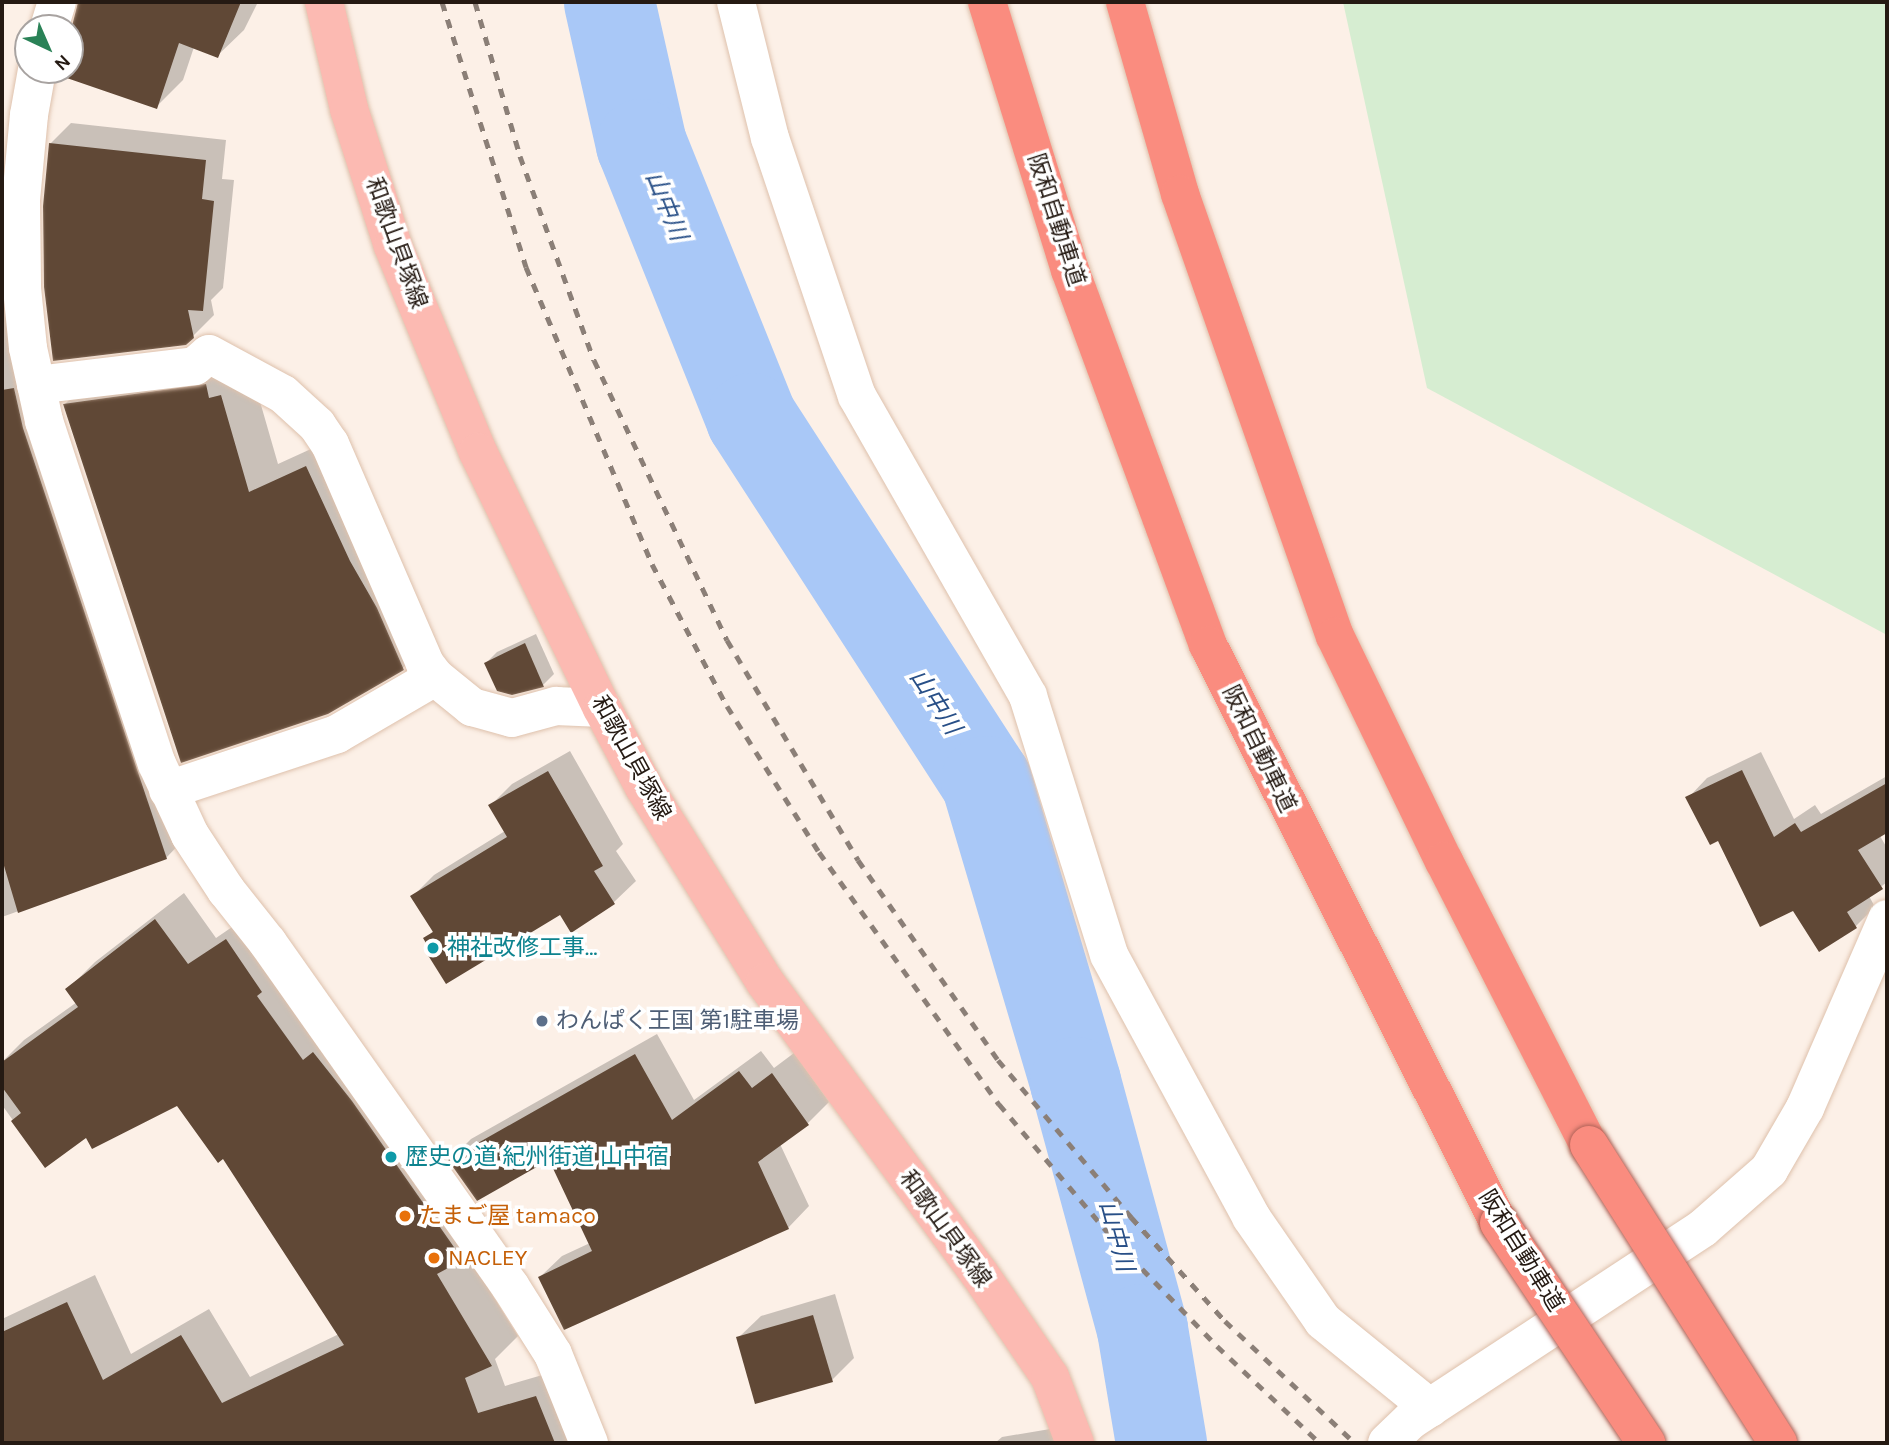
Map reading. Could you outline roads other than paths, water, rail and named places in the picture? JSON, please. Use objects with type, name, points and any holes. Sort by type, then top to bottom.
[{"type":"highway","name":"阪和自動車道","points":[[987,2],[1070,270],[1208,645],[1499,1223],[1646,1443]]},
{"type":"highway","points":[[1125,2],[1181,194],[1335,636],[1444,861],[1589,1145],[1778,1443]]},
{"type":"main road","name":"和歌山貝塚線","points":[[324,2],[349,109],[393,246],[478,452],[602,708],[644,787],[765,982],[979,1273],[1050,1377],[1075,1443]]},
{"type":"street","points":[[736,2],[770,138],[857,396],[1028,696],[1110,955],[1251,1217],[1323,1321],[1430,1408]]},
{"type":"street","points":[[35,84],[12,285],[44,421],[113,637],[168,790],[190,835],[226,890],[268,943],[510,1286],[553,1354],[589,1443]]},
{"type":"street","points":[[36,385],[195,366],[209,354],[283,394],[317,425],[330,444],[419,652],[435,677],[471,707],[512,718],[556,706],[602,708]]},
{"type":"street","points":[[168,790],[337,734],[435,677]]},
{"type":"street","points":[[1387,1443],[1411,1420],[1703,1228],[1769,1170],[1805,1108],[1887,919]]},
{"type":"waterway","name":"山中川","points":[[609,2],[641,144],[751,418],[986,781],[1075,1082],[1142,1329],[1161,1443]]},
{"type":"railway","points":[[442,2],[526,267],[652,564],[727,706],[819,852],[999,1104],[1117,1243],[1217,1346],[1320,1443]]},
{"type":"railway","points":[[475,2],[520,156],[594,360],[727,640],[858,860],[998,1060],[1131,1217],[1225,1321],[1355,1443]]},
{"type":"place","name":"神社改修工事…","points":[[433,948]]},
{"type":"place","name":"わんぱく王国 第1駐車場","points":[[542,1021]]},
{"type":"place","name":"歴史の道 紀州街道 山中宿","points":[[391,1157]]},
{"type":"place","name":"たまご屋 tamaco","points":[[405,1216]]},
{"type":"place","name":"NACLEY","points":[[434,1258]]}]
